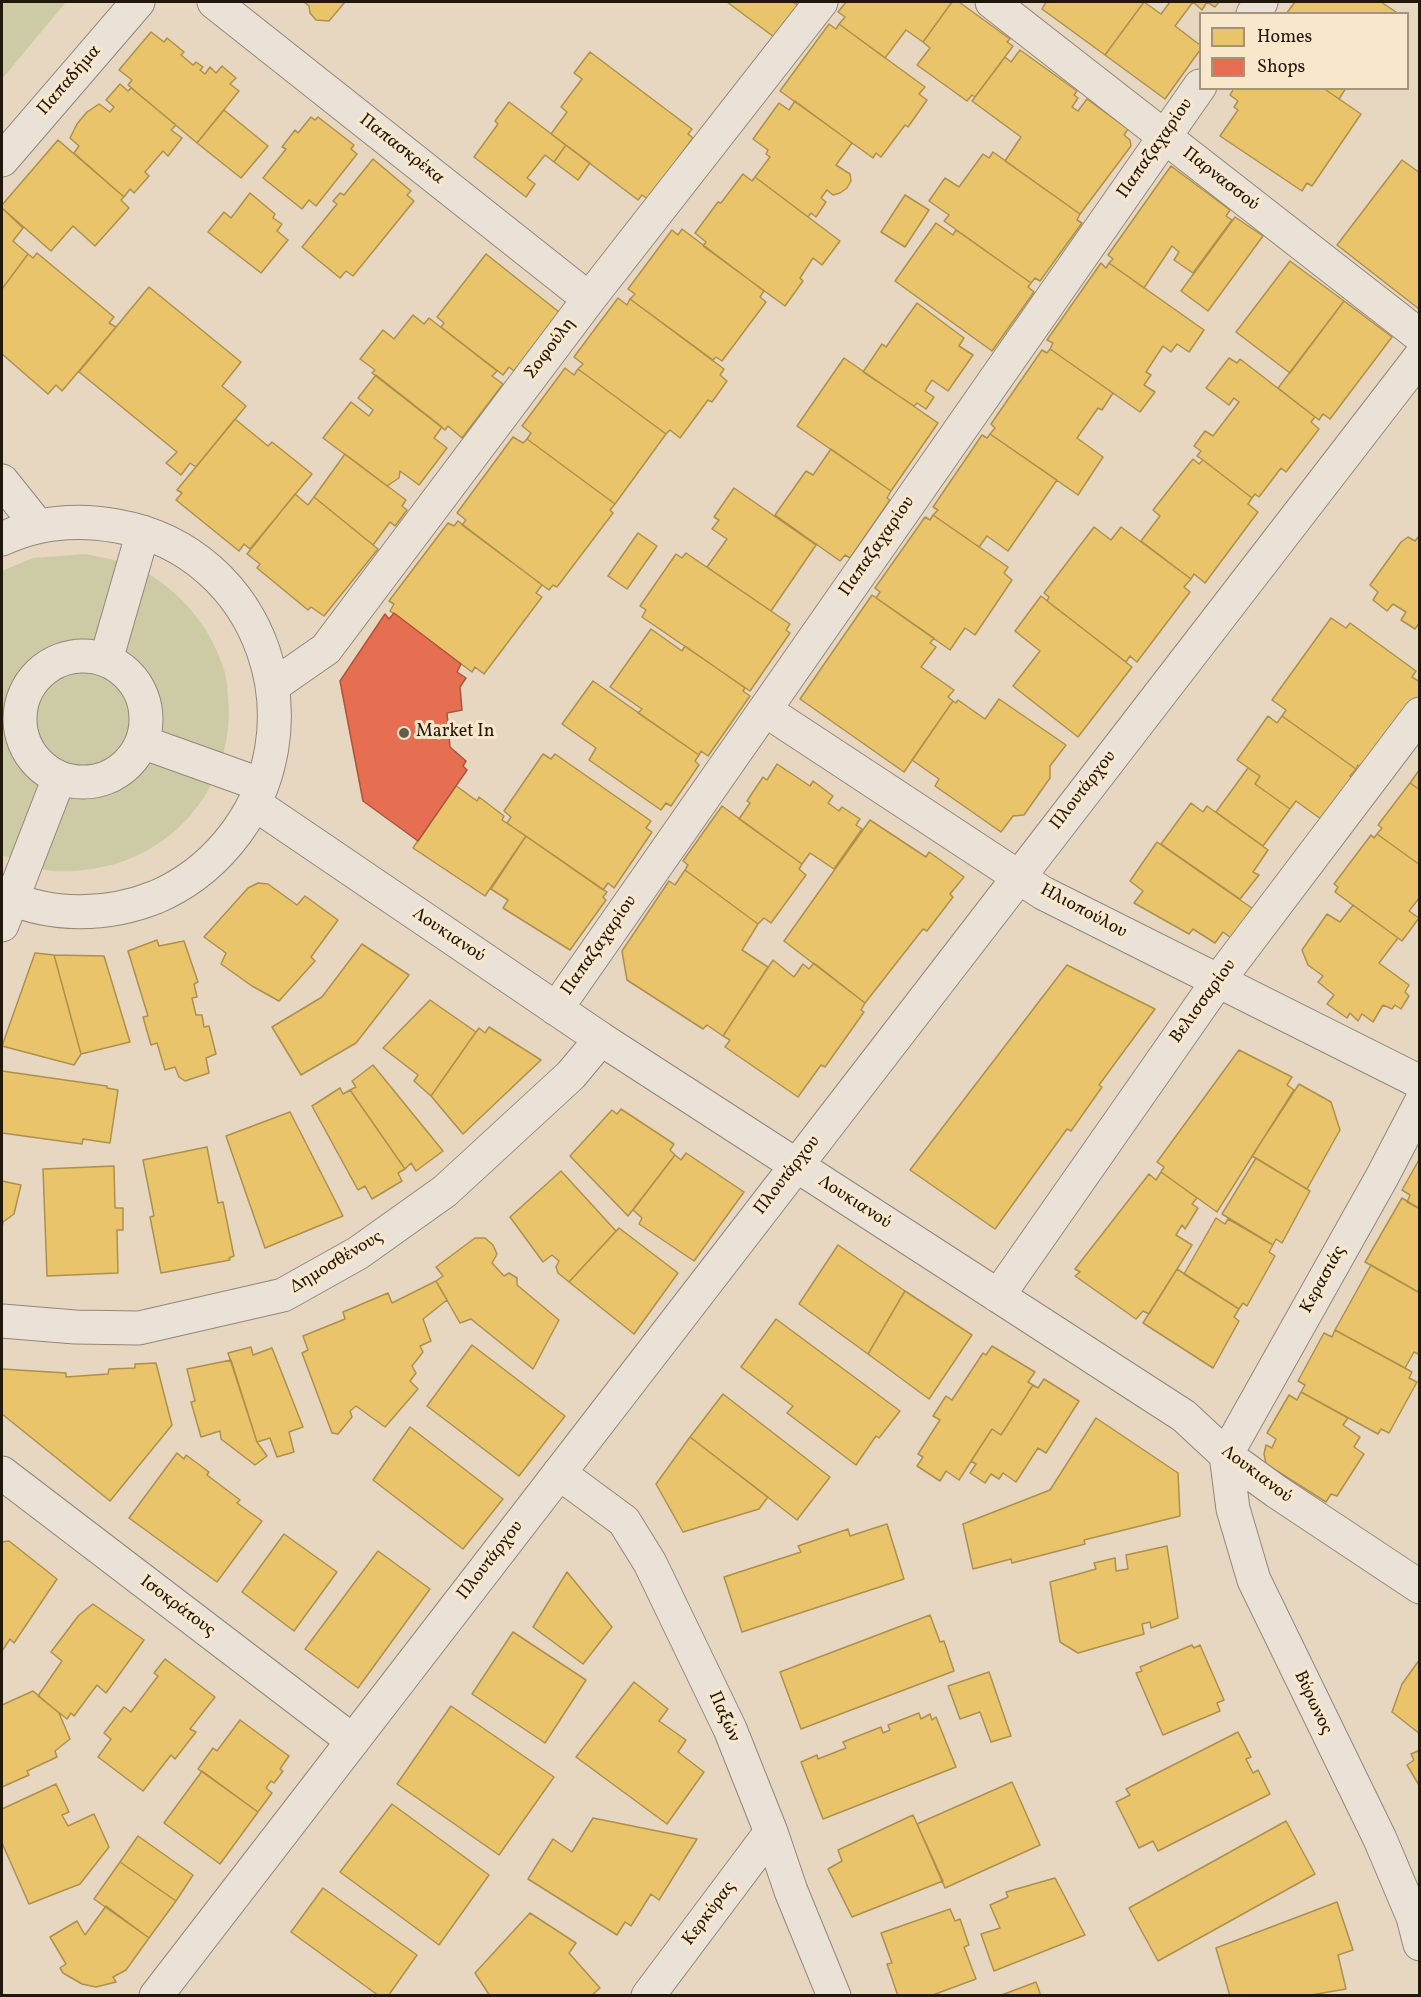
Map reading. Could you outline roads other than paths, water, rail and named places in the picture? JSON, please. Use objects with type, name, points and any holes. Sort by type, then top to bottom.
[{"type":"street","name":"Παπαδήμα","points":[[2,160],[138,2]]},
{"type":"street","name":"Παπασκρέκα","points":[[214,2],[589,299]]},
{"type":"street","name":"Σοφούλη","points":[[273,686],[326,649],[589,299],[821,2]]},
{"type":"street","name":"Παρνασσού","points":[[992,2],[1419,336]]},
{"type":"street","name":"Παπαζαχαρίου","points":[[556,1009],[1199,87]]},
{"type":"street","name":"Πλουτάρχου","points":[[156,1995],[1419,357]]},
{"type":"street","points":[[2,481],[38,526]]},
{"type":"street","points":[[2,539],[38,526],[91,522],[121,526],[168,542],[216,576],[245,612],[263,648],[273,686],[275,731],[269,764],[258,795],[233,837],[207,865],[175,887],[151,898],[114,909],[75,912],[5,907],[59,778]]},
{"type":"street","points":[[106,660],[143,532]]},
{"type":"street","points":[[86,656],[106,660],[123,669],[136,684],[144,703],[146,722],[142,742],[132,759],[117,772],[98,781],[78,783],[59,778],[42,768],[28,753],[21,735],[19,716],[12,693],[33,679],[48,665],[66,657],[86,656]]},
{"type":"street","name":"Ηλιοπούλου","points":[[765,710],[1043,893],[1419,1082]]},
{"type":"street","name":"Βελισσαρίου","points":[[998,1296],[1218,981],[1419,714]]},
{"type":"street","name":"Λουκιανού","points":[[142,742],[258,795],[556,1009],[1184,1416],[1226,1455],[1419,1587]]},
{"type":"street","name":"Δημοσθένους","points":[[2,1322],[75,1327],[139,1328],[283,1295],[358,1253],[445,1191],[571,1075],[601,1039]]},
{"type":"street","name":"Κερασιάς","points":[[1226,1455],[1376,1187],[1419,1104]]},
{"type":"street","name":"Βύρωνος","points":[[1226,1455],[1233,1509],[1254,1580],[1380,1839],[1413,1917],[1419,1944]]},
{"type":"street","name":"Ισοκράτους","points":[[2,1473],[353,1741]]},
{"type":"street","name":"Παξών","points":[[559,1473],[624,1521],[650,1563],[730,1729],[771,1832],[791,1892],[834,1995]]},
{"type":"street","name":"Κερκύρας","points":[[648,1995],[771,1832]]},
{"type":"place","name":"Market In","points":[[404,733]]}]
